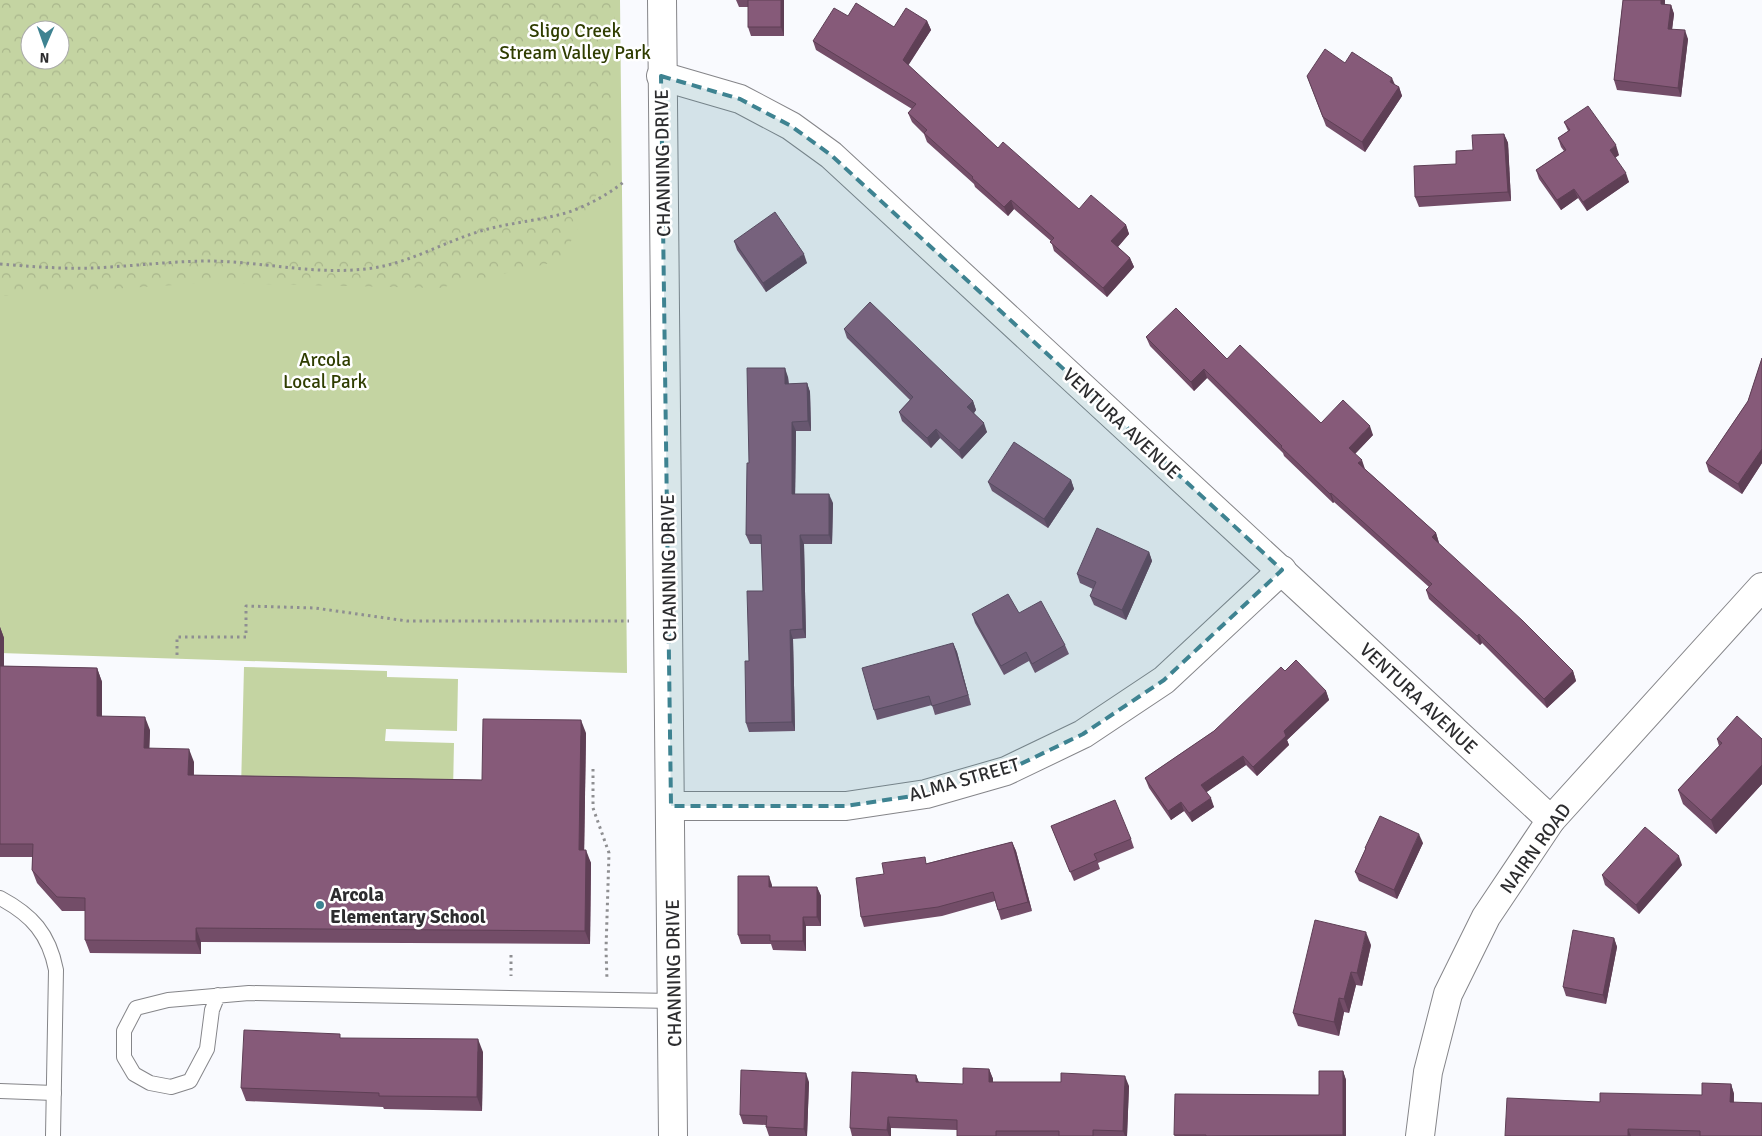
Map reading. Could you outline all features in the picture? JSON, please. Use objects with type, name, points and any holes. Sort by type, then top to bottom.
[{"type":"street","name":"CHANNING DRIVE","points":[[662,0],[661,76],[671,806],[673,1136]]},
{"type":"street","name":"VENTURA AVENUE","points":[[661,76],[740,99],[791,126],[831,155],[1551,820]]},
{"type":"street","name":"ALMA STREET","points":[[671,806],[846,806],[926,794],[1006,771],[1083,734],[1164,680],[1282,570]]},
{"type":"street","name":"NAIRN ROAD","points":[[1420,1136],[1428,1072],[1448,994],[1486,917],[1551,820],[1762,587]]},
{"type":"lane","points":[[0,898],[13,905],[38,926],[52,951],[56,970],[53,1136]]},
{"type":"lane","points":[[218,995],[212,1010],[207,1049],[190,1081],[171,1087],[150,1083],[134,1074],[124,1057],[124,1031],[136,1008],[168,1000],[218,995],[249,993],[673,1001]]},
{"type":"lane","points":[[0,1092],[54,1093]]},
{"type":"path","points":[[0,264],[67,269],[211,261],[323,272],[373,268],[393,264],[487,229],[570,211],[610,192],[626,181]]},
{"type":"path","points":[[177,655],[177,637],[246,638],[246,606],[315,608],[407,621],[629,621]]},
{"type":"path","points":[[594,769],[593,808],[609,853],[606,949],[608,1000]]},
{"type":"path","points":[[511,955],[511,976]]},
{"type":"highlighted area","points":[[661,76],[740,99],[791,126],[831,155],[1282,570],[1164,680],[1083,734],[1006,771],[926,794],[846,806],[671,806]]},
{"type":"green space","name":"Arcola Local Park","points":[[0,0],[620,0],[627,673],[0,653]]},
{"type":"green space","name":"Sligo Creek Stream Valley Park","points":[[0,0],[615,0],[612,167],[560,261],[439,288],[206,283],[0,296]]},
{"type":"green space","points":[[244,667],[387,671],[387,677],[458,679],[457,731],[386,729],[385,741],[454,743],[453,792],[241,789]]},
{"type":"building","points":[[748,0],[781,0],[781,27],[748,27]]},
{"type":"building","points":[[1623,0],[1661,0],[1661,4],[1671,5],[1668,29],[1685,30],[1678,88],[1614,80]]},
{"type":"building","points":[[856,3],[894,27],[906,8],[927,21],[903,60],[998,148],[1003,142],[1079,209],[1091,195],[1126,225],[1111,241],[1130,258],[1103,288],[1050,242],[1054,238],[1011,200],[1004,207],[924,133],[927,130],[908,113],[916,104],[813,41],[834,8],[848,16]]},
{"type":"building","points":[[1325,49],[1345,63],[1352,52],[1392,78],[1390,82],[1399,87],[1362,142],[1323,117],[1307,76]]},
{"type":"building","points":[[1588,106],[1616,145],[1610,150],[1626,173],[1583,202],[1574,189],[1557,200],[1536,170],[1566,150],[1558,138],[1570,130],[1564,122]]},
{"type":"building","points":[[1504,134],[1508,192],[1415,197],[1414,166],[1456,164],[1456,151],[1473,150],[1472,135]]},
{"type":"building","points":[[775,212],[804,254],[763,283],[734,241]]},
{"type":"building","points":[[870,302],[973,401],[967,407],[984,423],[959,450],[936,429],[927,438],[899,412],[913,397],[844,329]]},
{"type":"building","points":[[1176,308],[1227,359],[1240,345],[1321,423],[1343,400],[1370,426],[1349,448],[1362,460],[1358,463],[1436,533],[1432,537],[1523,621],[1573,671],[1544,699],[1479,634],[1477,636],[1426,590],[1432,584],[1330,494],[1204,369],[1191,382],[1146,337]]},
{"type":"building","points":[[1762,358],[1762,449],[1738,484],[1706,463],[1748,401]]},
{"type":"building","points":[[747,368],[785,368],[785,384],[807,383],[808,421],[792,422],[792,494],[829,494],[829,535],[800,535],[803,629],[790,630],[792,722],[746,723],[745,661],[749,661],[747,591],[763,591],[761,535],[746,535],[747,463],[749,463]]},
{"type":"building","points":[[1014,442],[1071,480],[1044,519],[988,482]]},
{"type":"building","points":[[1097,528],[1149,552],[1122,610],[1090,596],[1096,582],[1077,574]]},
{"type":"building","points":[[1008,594],[1019,613],[1041,601],[1065,645],[1032,664],[1026,652],[1001,666],[972,614]]},
{"type":"building","points":[[953,643],[968,695],[932,706],[929,696],[874,710],[862,668]]},
{"type":"building","points":[[1296,660],[1326,691],[1284,731],[1286,736],[1253,767],[1243,756],[1201,785],[1211,798],[1189,813],[1181,802],[1168,811],[1145,778],[1214,731],[1281,667],[1285,671]]},
{"type":"building","name":"Arcola Elementary School","points":[[0,666],[97,668],[97,716],[145,717],[144,748],[189,749],[188,775],[482,780],[483,719],[581,720],[579,850],[586,850],[585,931],[196,928],[196,941],[85,940],[85,898],[57,897],[32,870],[33,844],[0,844]]},
{"type":"building","points":[[1737,716],[1762,739],[1762,765],[1711,820],[1678,790],[1722,743],[1717,739]]},
{"type":"building","points":[[1115,800],[1131,839],[1094,854],[1097,860],[1070,872],[1051,826]]},
{"type":"building","points":[[1380,816],[1419,834],[1394,890],[1355,872]]},
{"type":"building","points":[[1645,827],[1679,856],[1636,905],[1602,875]]},
{"type":"building","points":[[1012,842],[1028,902],[998,910],[993,892],[938,907],[861,917],[856,878],[884,874],[882,863],[925,857],[926,864]]},
{"type":"building","points":[[738,876],[769,876],[769,887],[817,887],[817,917],[803,917],[803,941],[770,941],[770,935],[738,935]]},
{"type":"building","points":[[1315,920],[1366,932],[1357,973],[1351,972],[1344,999],[1339,998],[1334,1022],[1293,1013]]},
{"type":"building","points":[[1573,930],[1614,938],[1603,995],[1563,987]]},
{"type":"building","points":[[244,1030],[340,1034],[340,1038],[478,1039],[477,1097],[379,1096],[379,1093],[241,1088]]},
{"type":"building","points":[[963,1068],[989,1069],[989,1082],[1061,1082],[1061,1073],[1125,1076],[1123,1131],[1093,1130],[1093,1136],[1059,1136],[1059,1131],[996,1131],[996,1136],[957,1136],[957,1120],[888,1117],[887,1130],[850,1128],[852,1072],[916,1075],[916,1082],[963,1084]]},
{"type":"building","points":[[741,1070],[806,1073],[804,1129],[766,1127],[767,1116],[740,1115]]},
{"type":"building","points":[[1319,1071],[1343,1071],[1343,1135],[1174,1135],[1175,1094],[1319,1095]]},
{"type":"building","points":[[1702,1083],[1731,1084],[1730,1102],[1762,1103],[1762,1136],[1700,1136],[1700,1131],[1628,1129],[1628,1136],[1505,1136],[1507,1098],[1600,1102],[1600,1093],[1702,1095]]},
{"type":"place","name":"Arcola Elementary School","points":[[320,905]]}]
